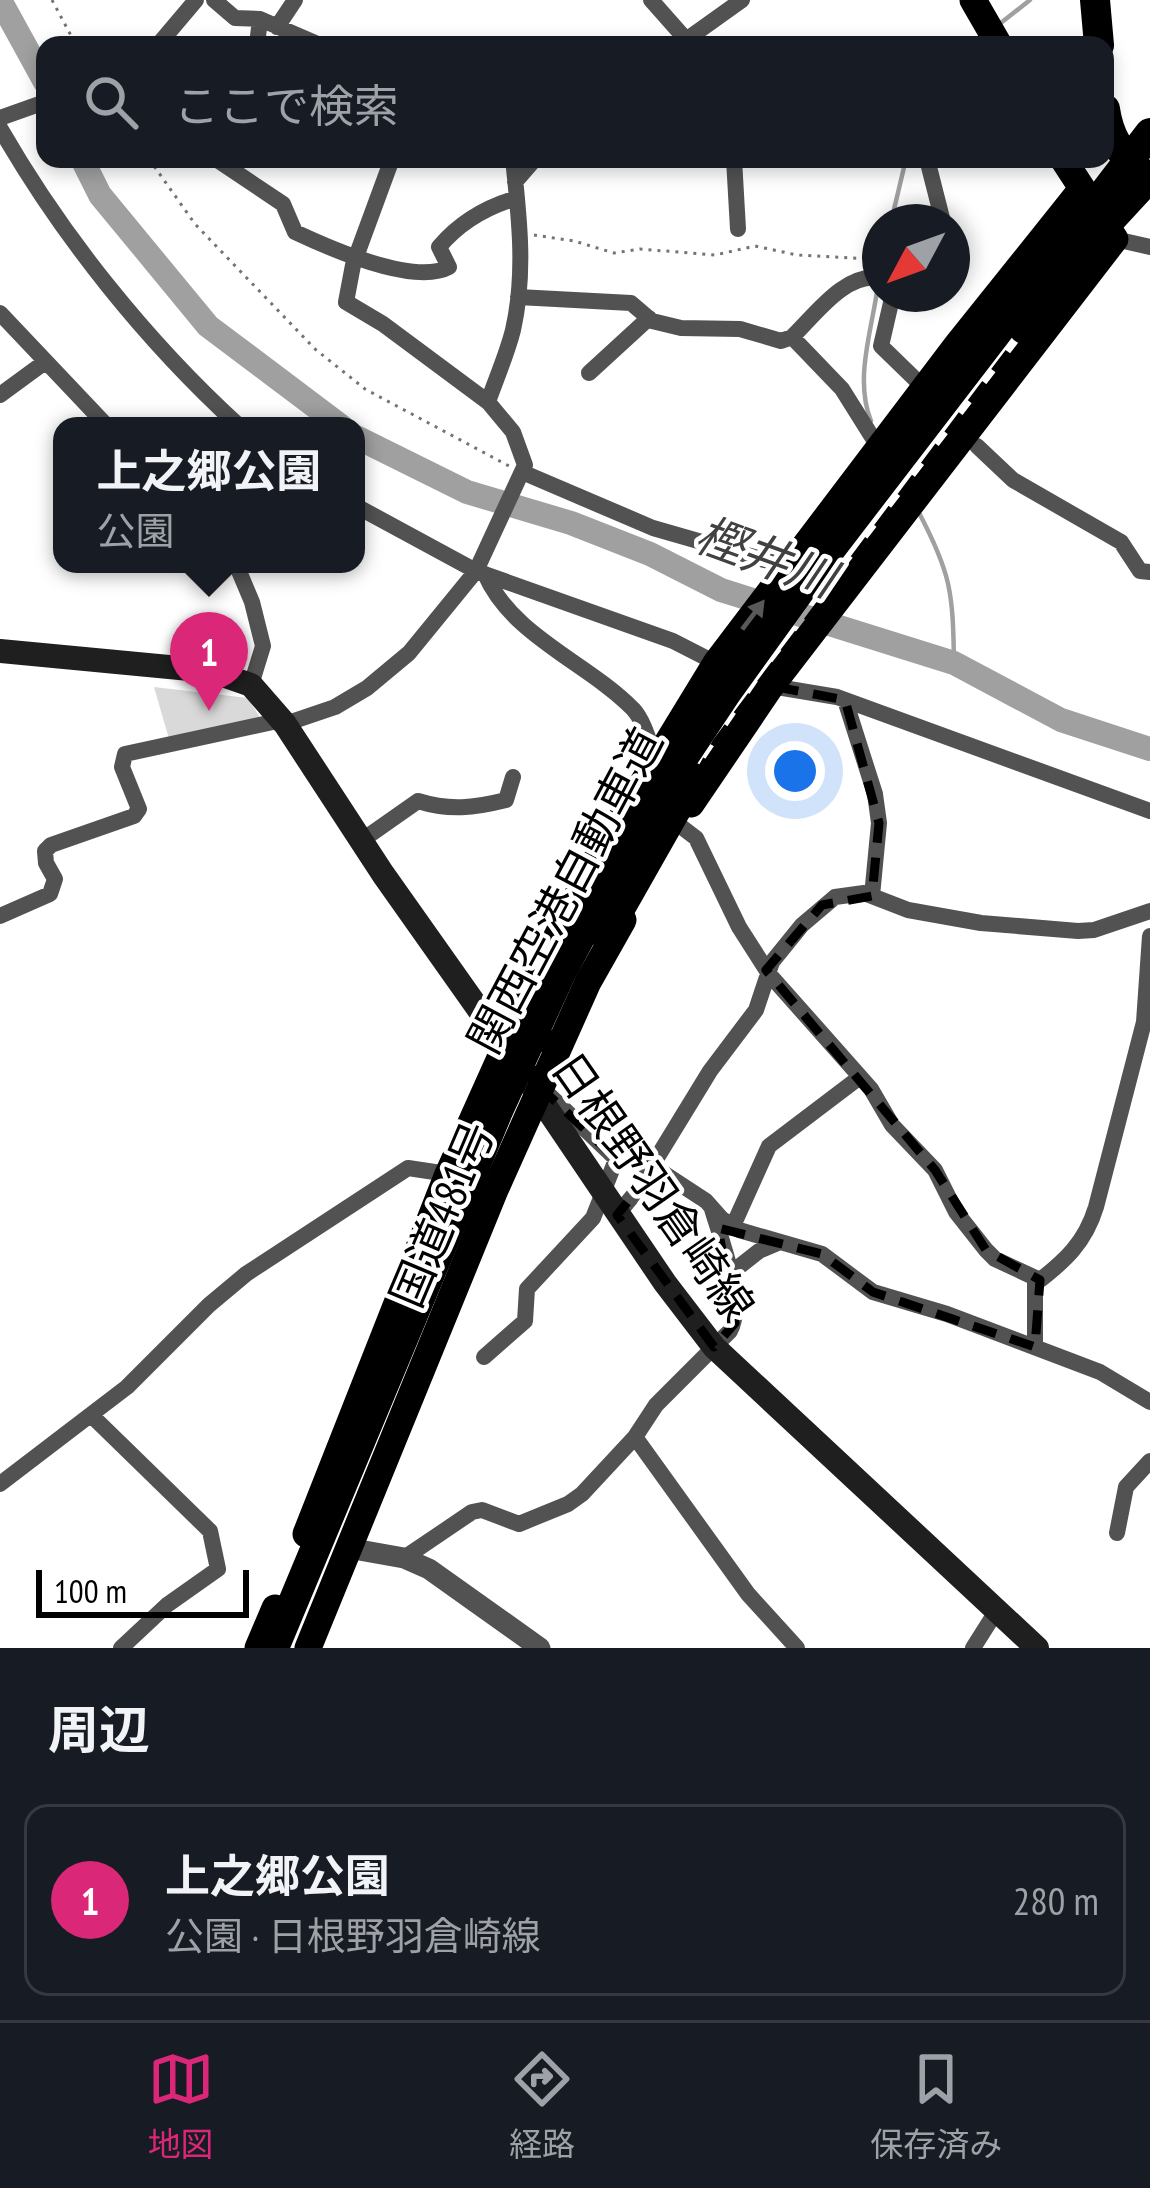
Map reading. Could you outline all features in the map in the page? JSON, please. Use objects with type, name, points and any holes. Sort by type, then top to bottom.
[{"type":"highway","points":[[978,9],[994,36]]},
{"type":"highway","name":"関西空港自動車道","points":[[274,1648],[498,1111],[561,973],[647,812],[820,563],[1149,135]]},
{"type":"highway","points":[[1114,142],[1120,154],[1150,178]]},
{"type":"highway","points":[[1069,168],[1115,239]]},
{"type":"highway","name":"関西空港自動車道","points":[[296,1648],[482,1204],[531,1075],[665,825],[777,653],[1101,230],[1150,178]]},
{"type":"highway","name":"国道481号","points":[[258,1648],[448,1174],[592,866],[716,664],[1081,190]]},
{"type":"highway","name":"国道481号","points":[[313,1640],[588,982],[679,825],[771,686],[1115,239]]},
{"type":"main road","points":[[0,651],[211,671],[250,685]]},
{"type":"main road","name":"日根野羽倉崎線","points":[[250,685],[284,722],[610,1204],[714,1347],[1037,1648]]},
{"type":"street","points":[[166,36],[196,0]]},
{"type":"street","points":[[214,0],[235,18],[268,23],[299,36]]},
{"type":"street","points":[[262,36],[268,23],[296,0]]},
{"type":"street","points":[[651,0],[679,36]]},
{"type":"street","points":[[694,36],[742,0]]},
{"type":"street","points":[[36,106],[0,123],[63,228],[196,385],[230,417]]},
{"type":"street","points":[[230,168],[284,204],[295,232],[356,260],[436,274],[449,267],[439,247],[449,235],[516,190],[529,168]]},
{"type":"street","points":[[0,916],[50,894],[55,879],[45,851],[51,845],[134,816],[139,809],[122,767],[125,754],[284,722],[334,707],[367,688],[409,653],[481,573],[525,465],[513,432],[488,402],[346,302],[389,168]]},
{"type":"street","points":[[488,402],[513,332],[518,297],[520,233],[514,168]]},
{"type":"street","points":[[735,168],[738,229]]},
{"type":"street","points":[[929,168],[938,204]]},
{"type":"street","points":[[1115,239],[1150,248]]},
{"type":"street","points":[[518,297],[631,303],[649,318],[681,328],[740,329],[782,341],[845,286],[862,281]]},
{"type":"street","points":[[888,312],[880,346],[916,380]]},
{"type":"street","points":[[0,313],[98,417]]},
{"type":"street","points":[[590,373],[649,318]]},
{"type":"street","points":[[792,337],[842,389],[879,448]]},
{"type":"street","points":[[0,395],[45,362]]},
{"type":"street","points":[[977,446],[1013,480],[1121,542],[1140,571],[1150,572]]},
{"type":"street","points":[[522,472],[653,528],[789,567]]},
{"type":"street","points":[[365,511],[481,573],[673,641],[716,664]]},
{"type":"street","points":[[240,573],[263,646],[250,685]]},
{"type":"street","points":[[481,573],[497,599],[546,643],[634,710],[656,761]]},
{"type":"street","points":[[771,686],[845,700],[1150,811]]},
{"type":"street","points":[[845,700],[875,794],[879,823],[872,896]]},
{"type":"street","points":[[361,841],[418,800],[442,808],[471,808],[506,800],[513,777]]},
{"type":"street","points":[[679,825],[696,838],[739,927],[769,974],[860,1077],[892,1125],[935,1170],[956,1212],[986,1250],[1040,1280]]},
{"type":"street","points":[[484,1357],[525,1321],[527,1289],[651,1165],[710,1071],[756,1010],[772,962],[822,905],[850,893],[908,910],[981,923],[1078,931],[1150,911]]},
{"type":"street","points":[[1035,1347],[1035,1284],[1076,1250],[1088,1232],[1144,1022],[1150,936]]},
{"type":"street","points":[[733,1226],[769,1146],[860,1077]]},
{"type":"street","points":[[539,1093],[617,1156],[651,1165],[733,1226],[822,1254],[873,1292],[1100,1372],[1150,1402]]},
{"type":"street","points":[[610,1204],[617,1156]]},
{"type":"street","points":[[0,1484],[141,1374],[208,1305],[246,1274],[408,1168],[448,1174]]},
{"type":"street","points":[[404,1558],[472,1512],[482,1510],[519,1524],[568,1504],[635,1437],[656,1405],[734,1324],[731,1273],[712,1208]]},
{"type":"street","points":[[731,1273],[759,1251],[779,1243]]},
{"type":"street","points":[[91,1414],[210,1532],[218,1569],[167,1605],[121,1648]]},
{"type":"street","points":[[635,1437],[788,1645]]},
{"type":"street","points":[[1117,1533],[1126,1487],[1148,1469]]},
{"type":"street","points":[[348,1548],[404,1558],[455,1586],[540,1648]]},
{"type":"street","points":[[974,1648],[997,1610]]},
{"type":"path","points":[[52,0],[71,36]]},
{"type":"path","points":[[155,168],[195,224],[315,349],[365,388],[522,472]]},
{"type":"path","points":[[520,233],[614,253],[640,249],[715,255],[755,246],[797,255],[862,259]]},
{"type":"highlighted area","points":[[1105,225],[1115,239],[771,686],[845,700],[879,823],[872,896],[822,905],[766,970],[935,1170],[986,1250],[1040,1280],[1035,1347],[873,1292],[822,1254],[718,1228],[735,1323],[714,1347],[617,1215],[657,1166],[612,1155],[541,1088],[537,1097],[531,1075],[717,742]]},
{"type":"shaded area","points":[[154,687],[248,698],[264,724],[169,739]]},
{"type":"waterway","name":"樫井川","points":[[0,0],[36,66]]},
{"type":"waterway","points":[[997,26],[1030,0]]},
{"type":"waterway","name":"樫井川","points":[[86,168],[100,195],[208,326],[329,417]]},
{"type":"waterway","points":[[895,204],[904,168]]},
{"type":"waterway","points":[[871,421],[864,371],[873,312]]},
{"type":"waterway","name":"樫井川","points":[[365,441],[467,492],[571,523],[650,554],[721,590],[954,663],[1061,720],[1150,749]]},
{"type":"waterway","points":[[918,511],[948,584],[954,663]]},
{"type":"place","name":"上之郷公園","points":[[209,711]]}]
